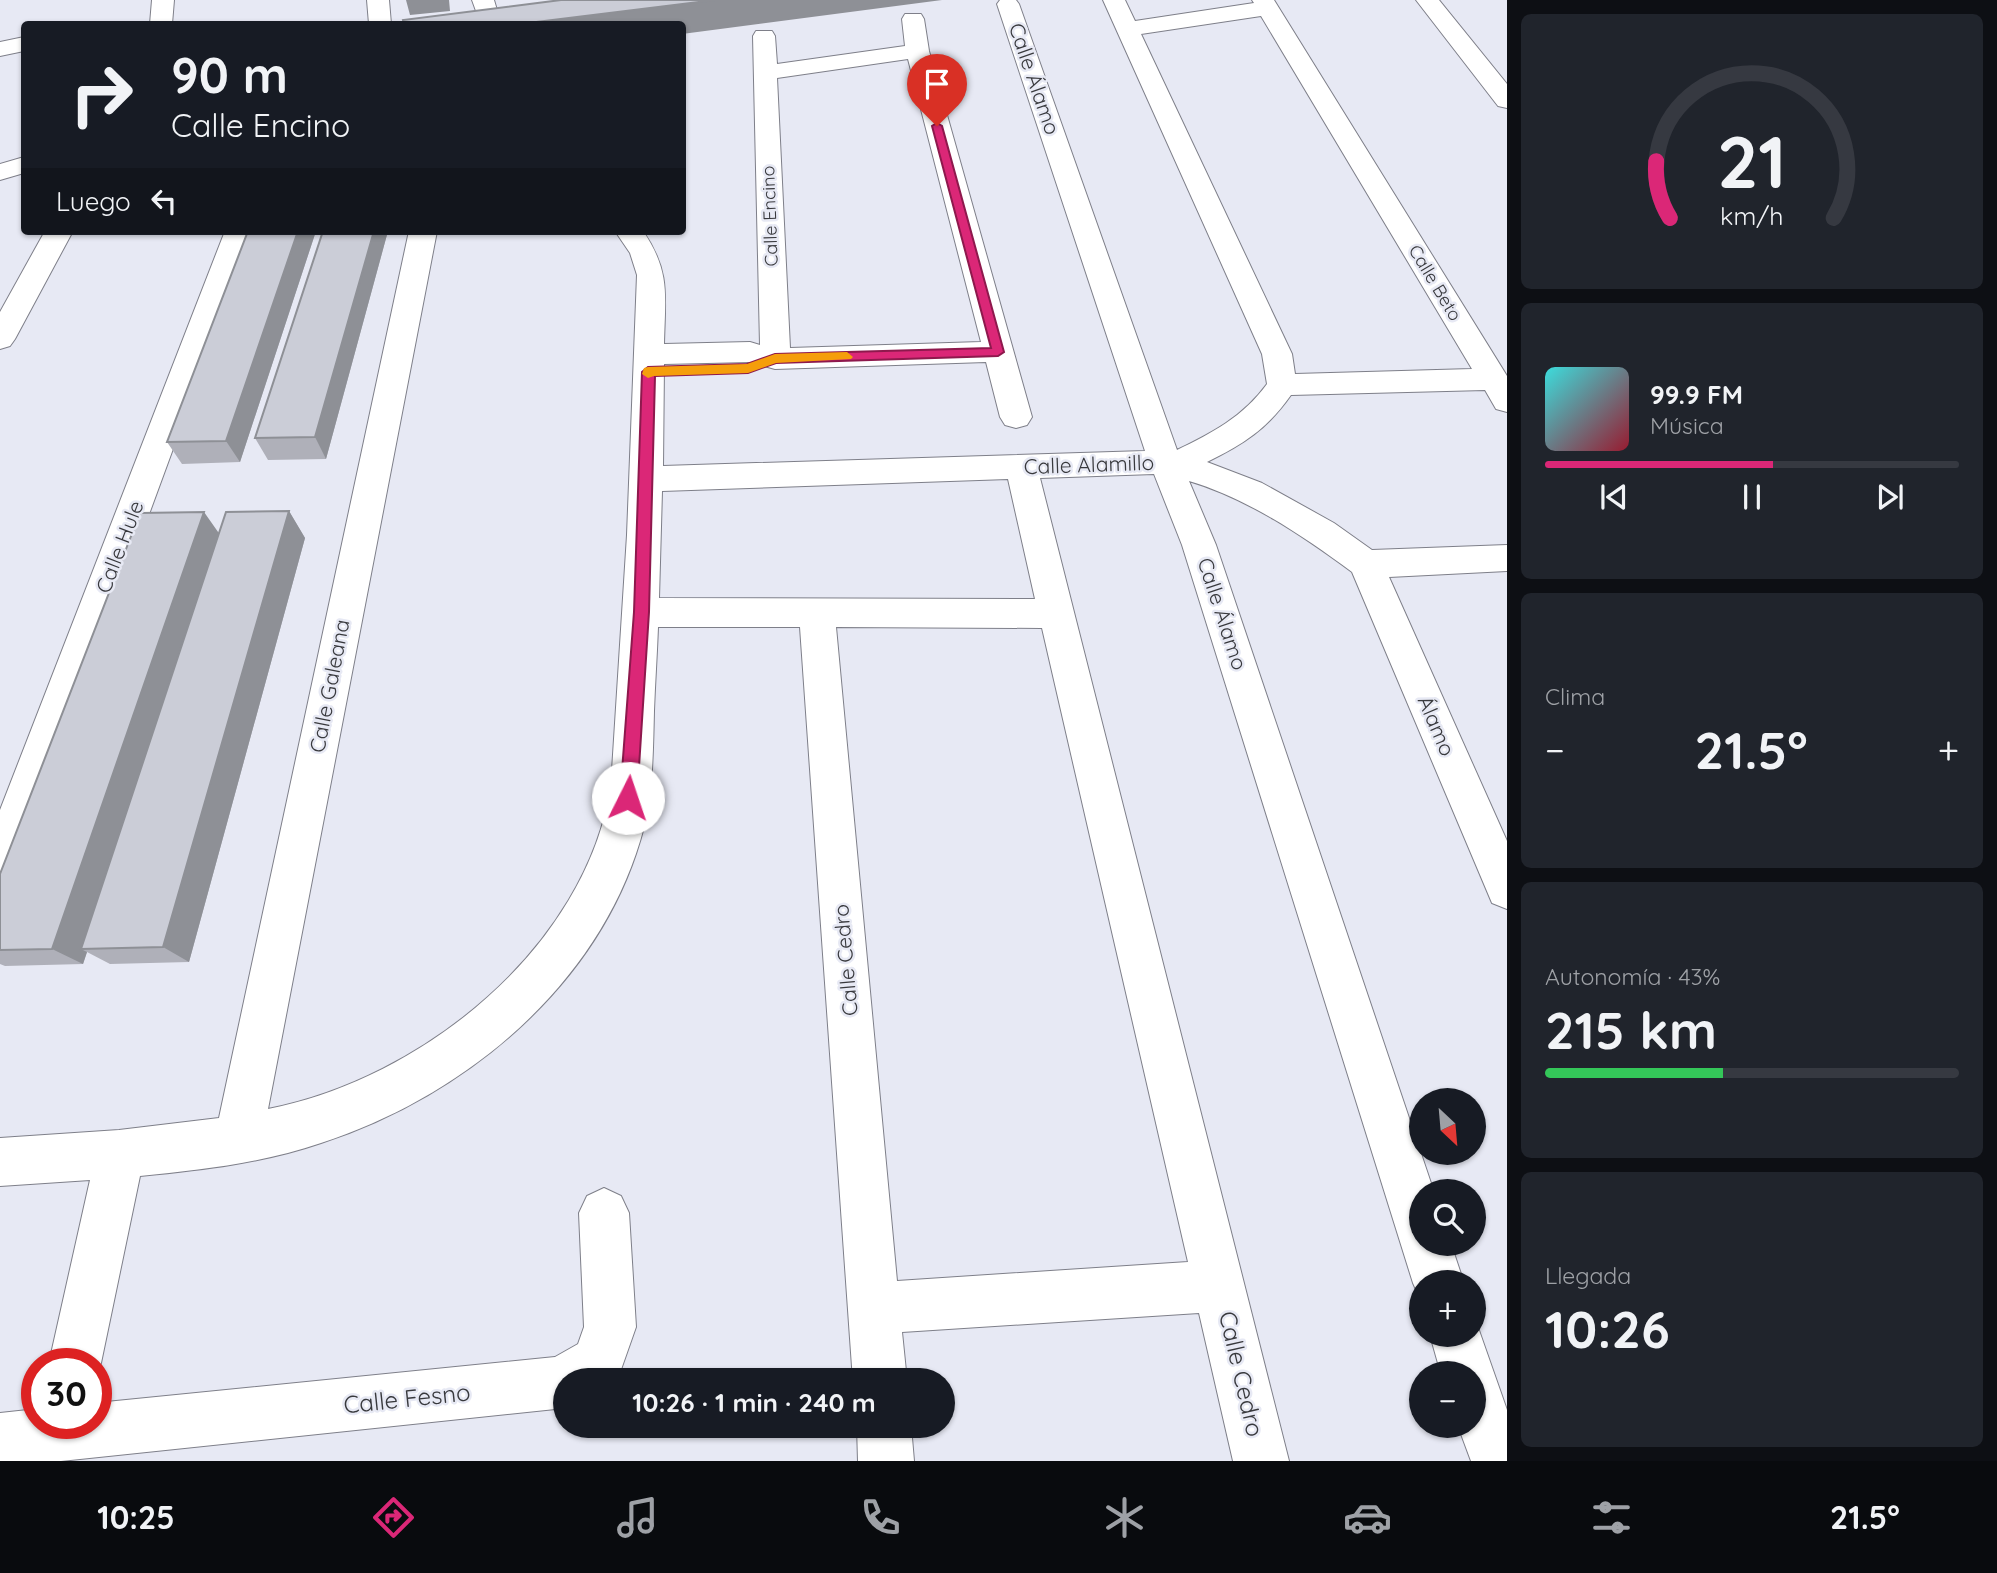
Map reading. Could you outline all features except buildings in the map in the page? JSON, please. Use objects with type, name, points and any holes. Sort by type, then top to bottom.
[{"type":"street","points":[[161,21],[163,0]]},
{"type":"street","points":[[378,0],[380,21]]},
{"type":"street","points":[[1114,0],[1277,354],[1282,384],[1265,409],[1233,436],[1171,463]]},
{"type":"street","points":[[1427,0],[1463,47],[1478,60],[1507,101]]},
{"type":"street","name":"Calle Beto","points":[[1127,29],[1266,4],[1500,390]]},
{"type":"street","name":"Calle Álamo","points":[[1008,5],[1199,545],[1409,1191]]},
{"type":"street","points":[[479,12],[514,14]]},
{"type":"street","points":[[913,19],[917,51],[1016,417]]},
{"type":"street","name":"Calle Encino","points":[[764,36],[775,359]]},
{"type":"street","points":[[0,49],[21,45]]},
{"type":"street","points":[[765,73],[917,51]]},
{"type":"street","points":[[1478,60],[1507,71]]},
{"type":"street","points":[[0,172],[21,166]]},
{"type":"street","points":[[0,340],[57,235]]},
{"type":"street","name":"Calle Hule","points":[[0,863],[237,235]]},
{"type":"street","name":"Calle Galeana","points":[[238,1140],[422,235]]},
{"type":"street","points":[[0,1162],[120,1154],[238,1140],[317,1121],[426,1071],[476,1038],[520,999],[555,961],[583,920],[605,879],[620,838],[628,798],[642,612],[651,275],[644,253],[632,235]]},
{"type":"street","points":[[649,363],[748,368],[775,359],[998,352]]},
{"type":"street","name":"Calle Beto","points":[[1282,384],[1500,390]]},
{"type":"street","name":"Calle Alamillo","points":[[645,479],[1171,463],[1250,492],[1344,546],[1366,564]]},
{"type":"street","name":"Calle Cedro","points":[[1021,467],[1261,1461]]},
{"type":"street","points":[[1366,564],[1507,558]]},
{"type":"street","name":"Álamo","points":[[1366,564],[1507,889]]},
{"type":"street","points":[[642,612],[1057,614]]},
{"type":"street","name":"Calle Cedro","points":[[817,612],[879,1368]]},
{"type":"street","points":[[78,1348],[120,1154]]},
{"type":"street","name":"Calle Fesno","points":[[112,1423],[561,1383],[598,1362],[610,1327],[604,1213]]},
{"type":"street","name":"Calle Cedro","points":[[875,1308],[1220,1286]]},
{"type":"street","points":[[1486,1429],[1490,1442]]},
{"type":"street","name":"Calle Fesno","points":[[0,1440],[21,1436]]},
{"type":"street","points":[[885,1438],[886,1461]]},
{"type":"slow traffic","points":[[648,374],[748,368],[775,359],[847,357]]},
{"type":"route","points":[[628,798],[642,612],[648,372],[748,368],[775,359],[998,352],[937,126]]}]
